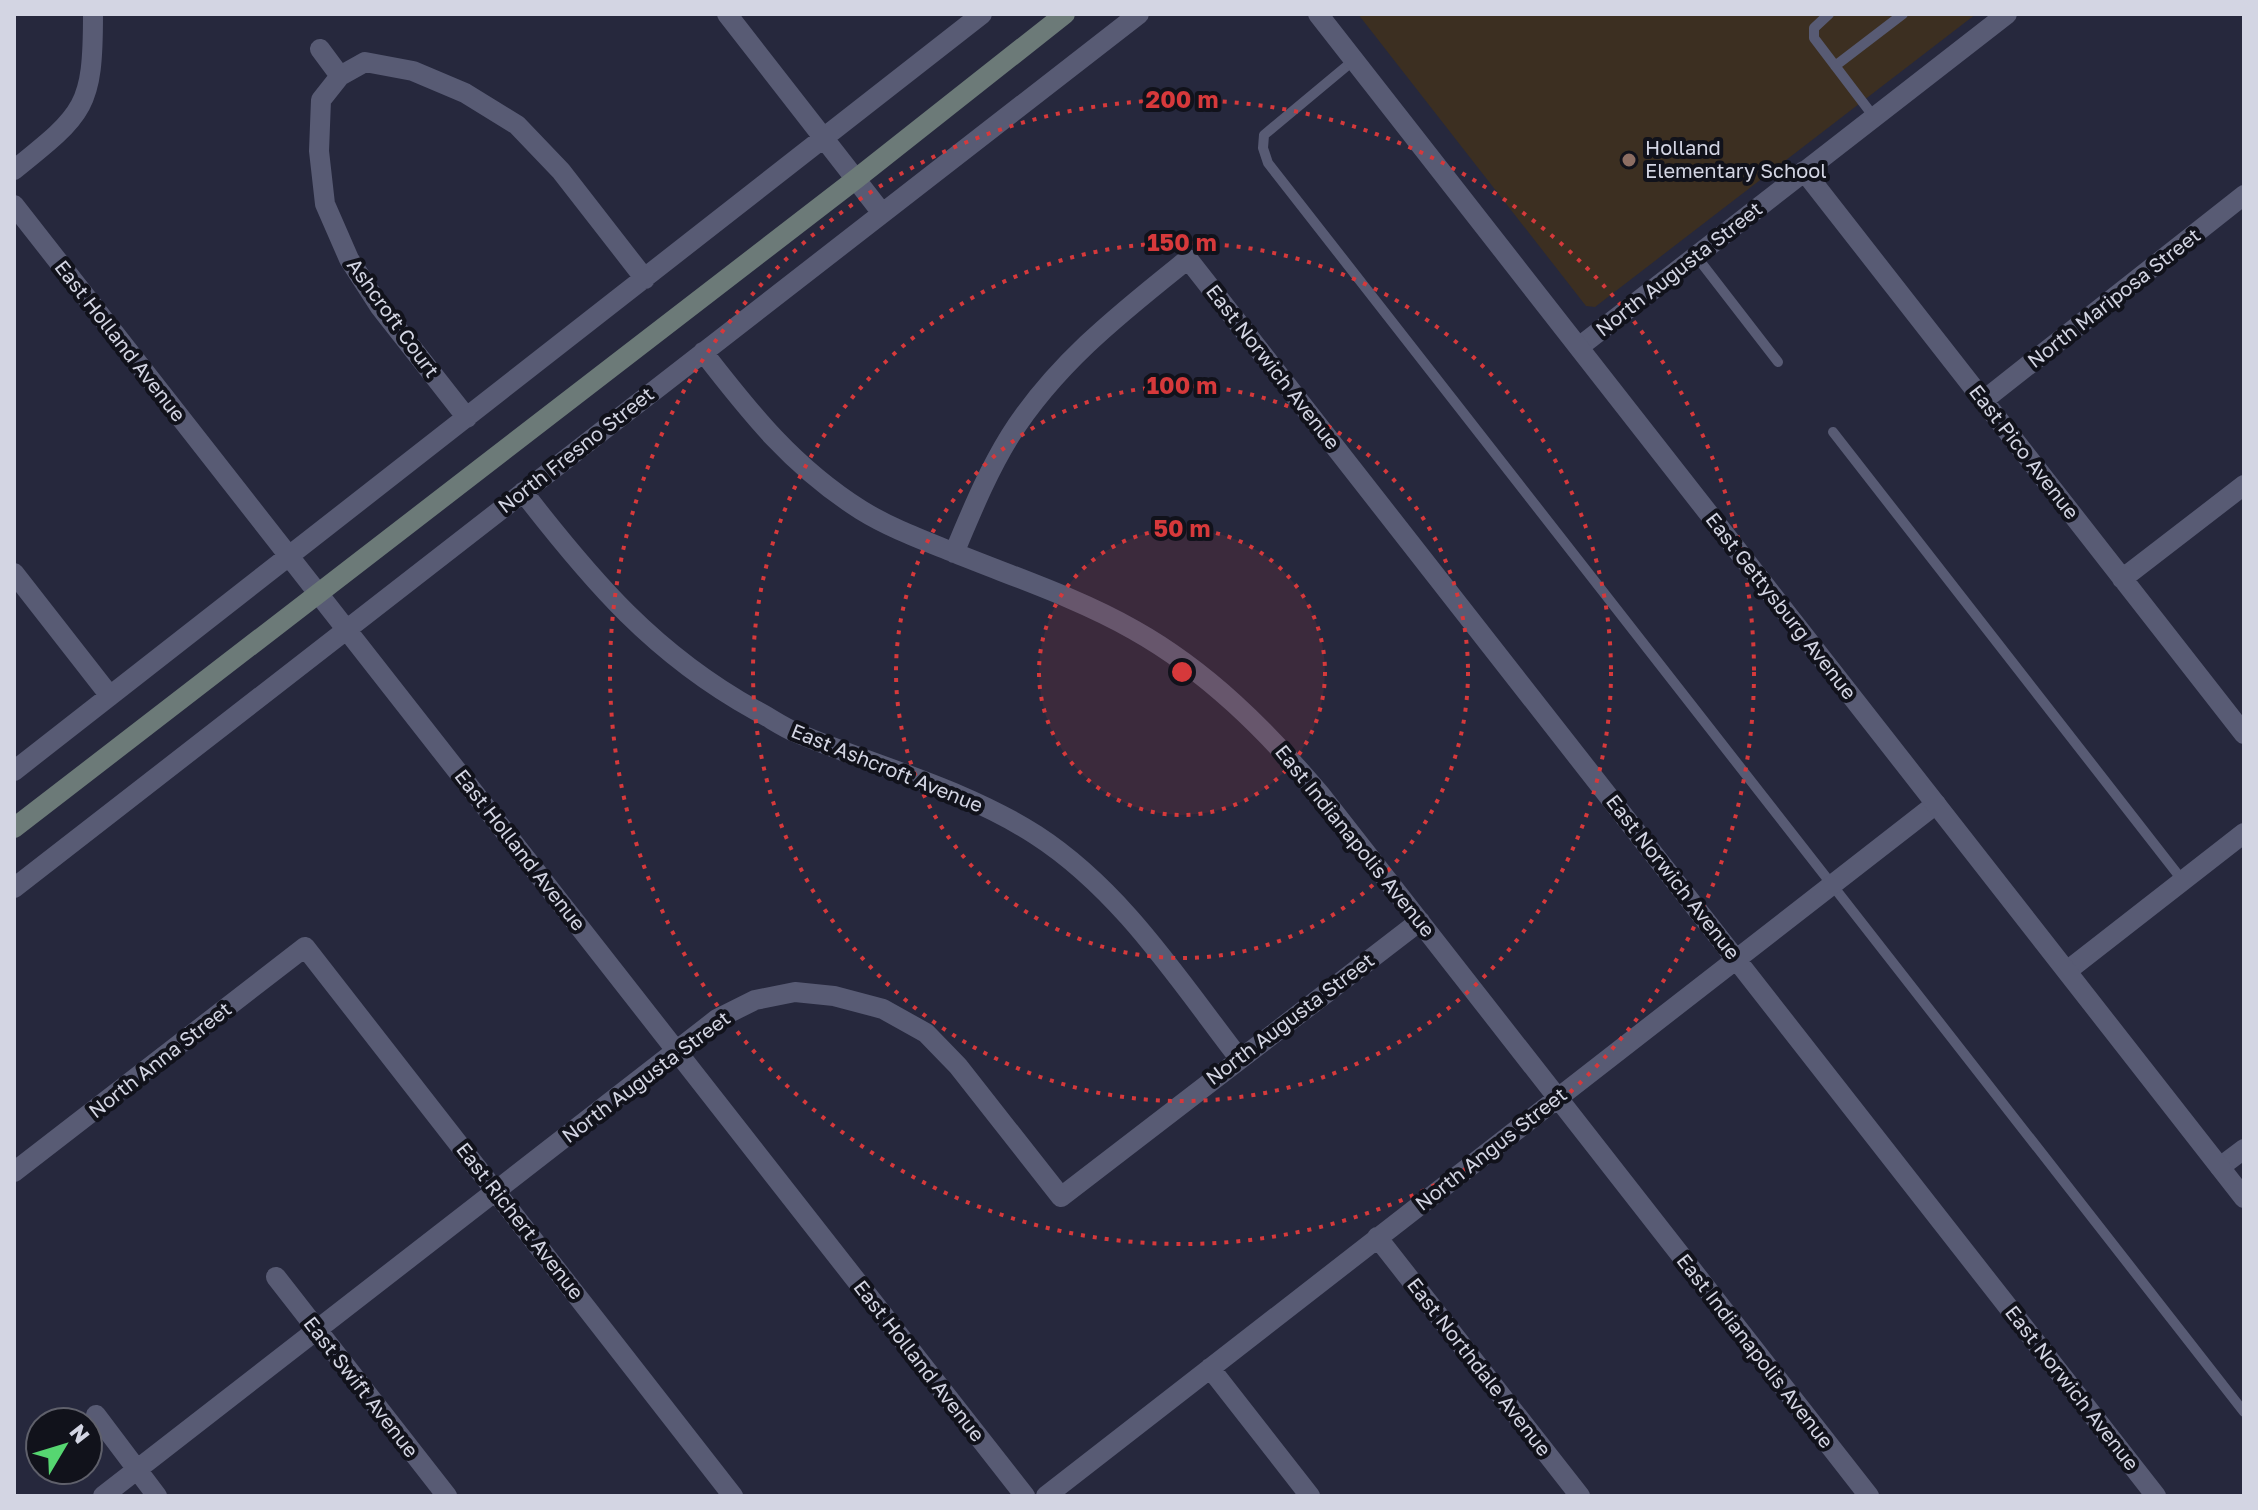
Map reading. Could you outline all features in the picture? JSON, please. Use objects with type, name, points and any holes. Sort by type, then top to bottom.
[{"type":"main road","points":[[14,828],[856,179],[1065,14]]},
{"type":"street","points":[[14,170],[62,131],[84,102],[93,68],[93,14]]},
{"type":"street","points":[[727,14],[882,213]]},
{"type":"street","points":[[14,771],[982,14]]},
{"type":"street","name":"North Fresno Street","points":[[14,888],[1139,14]]},
{"type":"street","name":"East Gettysburg Avenue","points":[[1318,14],[2244,1198]]},
{"type":"street","name":"North Augusta Street","points":[[1579,347],[2007,14]]},
{"type":"street","points":[[320,49],[340,76],[365,62],[413,71],[465,93],[517,125],[561,171],[645,279]]},
{"type":"street","name":"Ashcroft Court","points":[[340,76],[321,100],[319,151],[325,204],[349,259],[380,307],[467,418]]},
{"type":"street","name":"East Pico Avenue","points":[[1804,171],[2244,734]]},
{"type":"street","name":"North Mariposa Street","points":[[1984,400],[2244,195]]},
{"type":"street","name":"East Holland Avenue","points":[[14,205],[1025,1496]]},
{"type":"street","name":"East Norwich Avenue","points":[[954,553],[984,482],[1039,394],[1084,345],[1188,259],[2156,1496]]},
{"type":"street","name":"East Indianapolis Avenue","points":[[703,352],[761,427],[811,474],[862,510],[910,536],[1122,624],[1188,665],[1238,705],[1281,748],[1420,921],[1869,1496]]},
{"type":"street","points":[[2122,579],[2244,485]]},
{"type":"street","name":"East Ashcroft Avenue","points":[[523,492],[582,568],[626,615],[677,659],[721,691],[794,732],[994,811],[1036,835],[1074,863],[1111,897],[1143,934],[1239,1058]]},
{"type":"street","points":[[14,573],[110,696]]},
{"type":"street","name":"North Angus Street","points":[[1046,1496],[1936,804]]},
{"type":"street","points":[[2067,971],[2244,833]]},
{"type":"street","name":"North Augusta Street","points":[[103,1496],[676,1050],[717,1019],[755,1000],[795,992],[834,996],[883,1009],[926,1033],[958,1066],[1061,1197],[1420,921]]},
{"type":"street","name":"North Anna Street","points":[[14,1172],[305,947]]},
{"type":"street","name":"East Richert Avenue","points":[[305,947],[733,1496]]},
{"type":"street","points":[[2220,1167],[2244,1149]]},
{"type":"street","name":"East Northdale Avenue","points":[[1377,1237],[1580,1496]]},
{"type":"street","name":"East Swift Avenue","points":[[276,1277],[447,1496]]},
{"type":"street","points":[[1210,1368],[1310,1496]]},
{"type":"street","points":[[104,1426],[157,1496]]},
{"type":"lane","points":[[1829,14],[1814,28],[1814,38],[1874,118]]},
{"type":"lane","points":[[1835,66],[1903,14]]},
{"type":"lane","points":[[1354,60],[1264,135],[1263,148],[1268,163],[2244,1412]]},
{"type":"lane","points":[[1696,256],[1778,362]]},
{"type":"lane","points":[[1833,432],[2183,881]]},
{"type":"shaded area","name":"Holland Elementary School","points":[[1358,14],[1976,14],[1595,307],[1586,306]]},
{"type":"place","name":"Holland Elementary School","points":[[1629,160]]}]
